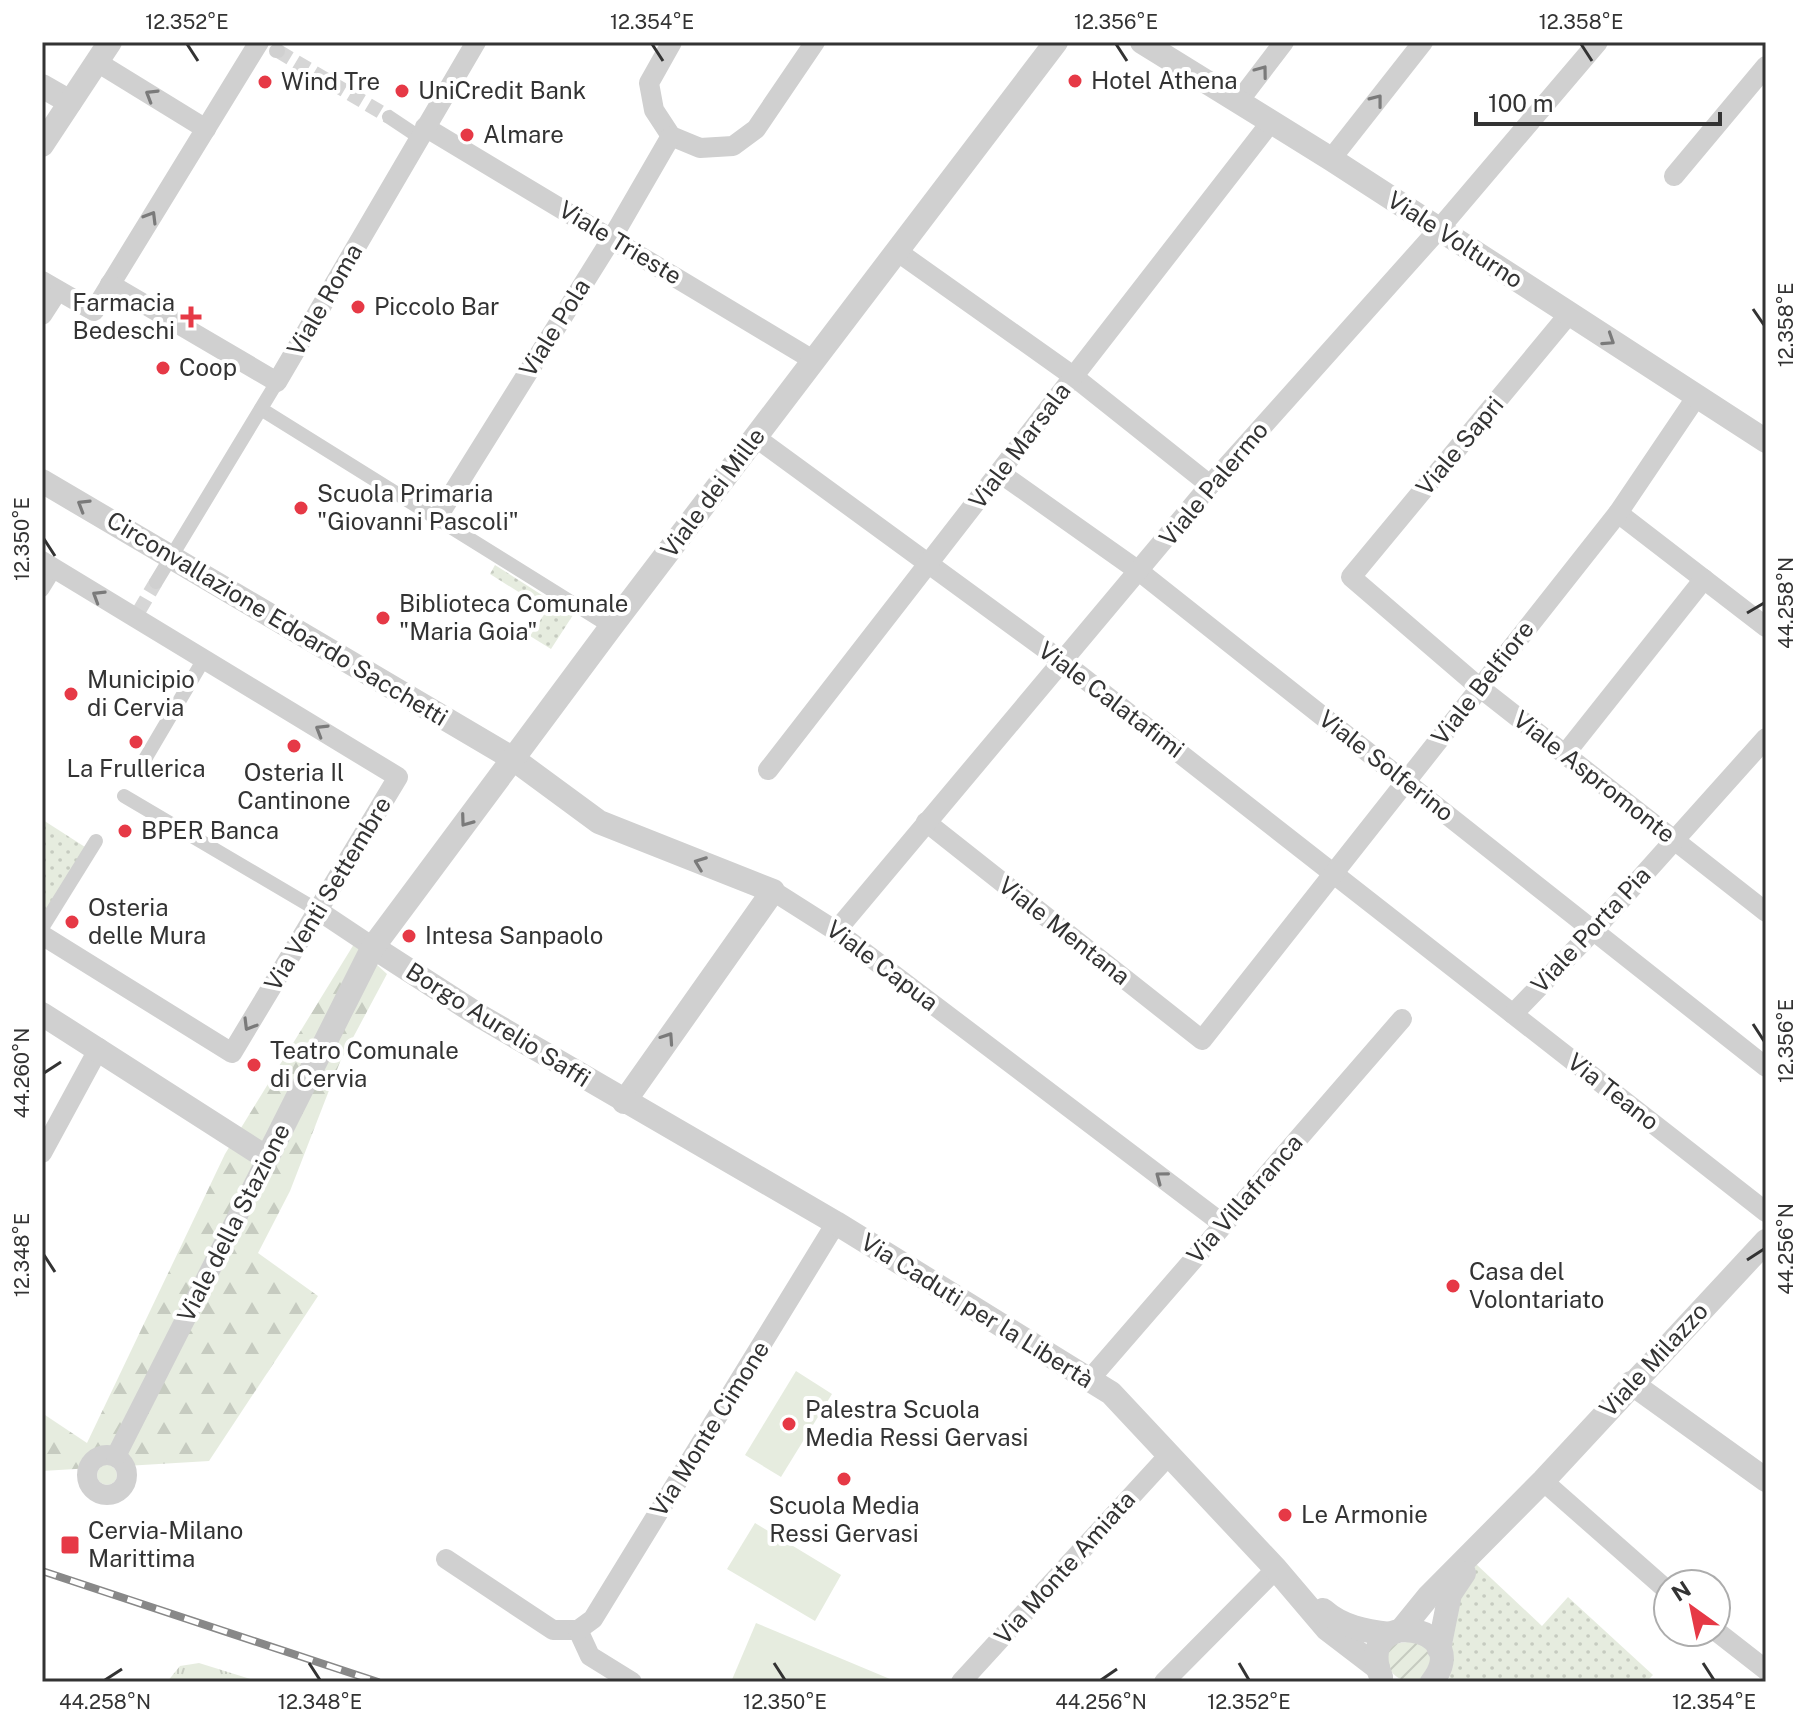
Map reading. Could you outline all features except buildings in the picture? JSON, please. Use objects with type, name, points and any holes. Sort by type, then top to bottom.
[{"type":"street","name":"Viale Roma","points":[[156,582],[476,42]]},
{"type":"street","points":[[672,42],[649,83],[654,110],[671,136],[700,148],[733,146],[756,129],[815,42]]},
{"type":"street","name":"Viale dei Mille","points":[[373,947],[512,758],[1056,42]]},
{"type":"street","name":"Viale Volturno","points":[[1142,42],[1331,159],[1766,441]]},
{"type":"street","points":[[1239,101],[1284,42]]},
{"type":"street","points":[[1331,159],[1423,42]]},
{"type":"street","name":"Viale Palermo","points":[[836,931],[1210,485],[1439,229],[1598,42]]},
{"type":"street","points":[[46,298],[94,311],[206,129],[271,48]]},
{"type":"street","points":[[42,145],[103,52],[206,129]]},
{"type":"street","points":[[1674,176],[1766,66]]},
{"type":"street","points":[[42,86],[70,102]]},
{"type":"street","points":[[389,117],[422,132]]},
{"type":"street","name":"Viale Marsala","points":[[768,770],[1271,122]]},
{"type":"street","name":"Viale Trieste","points":[[422,132],[612,238],[813,360]]},
{"type":"street","name":"Viale Pola","points":[[437,518],[612,238],[671,136]]},
{"type":"street","points":[[898,252],[1073,376],[1210,485]]},
{"type":"street","points":[[110,284],[277,382]]},
{"type":"street","name":"Viale Sapri","points":[[1351,577],[1569,314]]},
{"type":"street","name":"Viale Belfiore","points":[[1202,1040],[1618,513],[1697,396]]},
{"type":"street","points":[[261,409],[611,627]]},
{"type":"street","name":"Viale Calatafimi","points":[[755,437],[1063,662],[1461,971]]},
{"type":"street","name":"Viale Solferino","points":[[1000,473],[1140,572],[1766,1067]]},
{"type":"street","name":"Circonvallazione Edoardo Sacchetti","points":[[42,481],[512,758]]},
{"type":"street","points":[[1618,513],[1766,627]]},
{"type":"street","points":[[42,590],[48,565]]},
{"type":"street","name":"Via Venti Settembre","points":[[42,935],[232,1053],[398,777],[136,614],[48,565]]},
{"type":"street","name":"Viale Aspromonte","points":[[1351,577],[1479,687],[1766,912]]},
{"type":"street","points":[[1565,754],[1704,579]]},
{"type":"street","points":[[138,771],[204,659]]},
{"type":"street","name":"Viale Porta Pia","points":[[1513,1014],[1594,930],[1766,738]]},
{"type":"street","name":"Viale Capua","points":[[512,758],[599,822],[773,891],[836,931],[1223,1224]]},
{"type":"street","points":[[124,796],[319,911],[373,947]]},
{"type":"street","name":"Viale Mentana","points":[[926,822],[1202,1040]]},
{"type":"street","points":[[42,928],[96,841]]},
{"type":"street","points":[[624,1102],[773,891]]},
{"type":"street","name":"Borgo Aurelio Saffi","points":[[373,947],[480,1016],[624,1102]]},
{"type":"street","name":"Viale della Stazione","points":[[116,1456],[373,947]]},
{"type":"street","name":"Via Teano","points":[[1461,971],[1766,1212]]},
{"type":"street","points":[[42,1014],[267,1158]]},
{"type":"street","name":"Via Villafranca","points":[[1089,1380],[1402,1019]]},
{"type":"street","points":[[42,1153],[99,1048]]},
{"type":"street","name":"Via Caduti per la Libertà","points":[[624,1102],[836,1223],[1111,1393],[1280,1573],[1327,1629],[1381,1675]]},
{"type":"street","name":"Via Monte Cimone","points":[[578,1630],[593,1619],[836,1223]]},
{"type":"street","name":"Viale Milazzo","points":[[1381,1675],[1379,1649],[1543,1481],[1766,1241]]},
{"type":"street","points":[[1631,1383],[1766,1480]]},
{"type":"street","name":"Via Monte Amiata","points":[[961,1682],[1169,1455]]},
{"type":"street","points":[[1543,1481],[1652,1577]]},
{"type":"street","name":"Viale Milazzo","points":[[1435,1681],[1450,1594],[1490,1535]]},
{"type":"street","points":[[446,1559],[553,1630],[578,1630],[590,1656],[632,1682]]},
{"type":"street","points":[[1164,1682],[1280,1573]]},
{"type":"street","name":"Via Caduti per la Libertà","points":[[1280,1573],[1335,1620],[1359,1630],[1420,1630],[1439,1649]]},
{"type":"street","points":[[1732,1643],[1766,1670]]},
{"type":"green space","points":[[495,565],[573,615],[551,649],[530,636],[547,610],[490,574]]},
{"type":"green space","points":[[43,820],[85,847],[42,918],[42,823]]},
{"type":"green space","points":[[354,944],[387,974],[340,1062],[290,1191],[258,1253],[318,1296],[209,1461],[42,1471],[42,1413],[87,1443],[225,1154]]},
{"type":"green space","name":"Palestra Scuola Media Ressi Gervasi","points":[[796,1371],[832,1394],[781,1477],[745,1455]]},
{"type":"green space","points":[[107,1465],[114,1468],[117,1475],[114,1482],[107,1485],[100,1482],[97,1475],[100,1468]]},
{"type":"green space","points":[[755,1523],[841,1575],[815,1621],[727,1569]]},
{"type":"green space","points":[[1476,1564],[1542,1626],[1568,1597],[1653,1675],[1646,1682],[1449,1682],[1456,1598]]},
{"type":"green space","points":[[756,1623],[890,1679],[889,1682],[731,1682]]},
{"type":"green space","points":[[1421,1640],[1432,1659],[1422,1678],[1413,1681],[1398,1678],[1392,1673],[1387,1660],[1393,1644]]},
{"type":"green space","points":[[199,1663],[260,1682],[167,1682],[180,1666]]},
{"type":"tunnel","points":[[278,51],[389,117]]},
{"type":"tunnel","points":[[139,611],[156,582]]},
{"type":"railway","points":[[42,1571],[378,1682]]},
{"type":"place","name":"Hotel Athena","points":[[1075,81]]},
{"type":"place","name":"Wind Tre","points":[[265,82]]},
{"type":"place","name":"UniCredit Bank","points":[[402,91]]},
{"type":"place","name":"Almare","points":[[467,135]]},
{"type":"place","name":"Piccolo Bar","points":[[358,307]]},
{"type":"place","name":"Farmacia Bedeschi","points":[[191,317]]},
{"type":"place","name":"Coop","points":[[163,368]]},
{"type":"place","name":"Scuola Primaria \"Giovanni Pascoli\"","points":[[301,508]]},
{"type":"place","name":"Biblioteca Comunale \"Maria Goia\"","points":[[383,618]]},
{"type":"place","name":"Municipio di Cervia","points":[[71,694]]},
{"type":"place","name":"La Frullerica","points":[[136,742]]},
{"type":"place","name":"Osteria Il Cantinone","points":[[294,746]]},
{"type":"place","name":"BPER Banca","points":[[125,831]]},
{"type":"place","name":"Osteria delle Mura","points":[[72,922]]},
{"type":"place","name":"Intesa Sanpaolo","points":[[409,936]]},
{"type":"place","name":"Teatro Comunale di Cervia","points":[[254,1065]]},
{"type":"place","name":"Casa del Volontariato","points":[[1453,1286]]},
{"type":"place","name":"Palestra Scuola Media Ressi Gervasi","points":[[789,1424]]},
{"type":"place","name":"Scuola Media Ressi Gervasi","points":[[844,1479]]},
{"type":"place","name":"Le Armonie","points":[[1285,1515]]},
{"type":"place","name":"Cervia-Milano Marittima","points":[[70,1545]]}]
